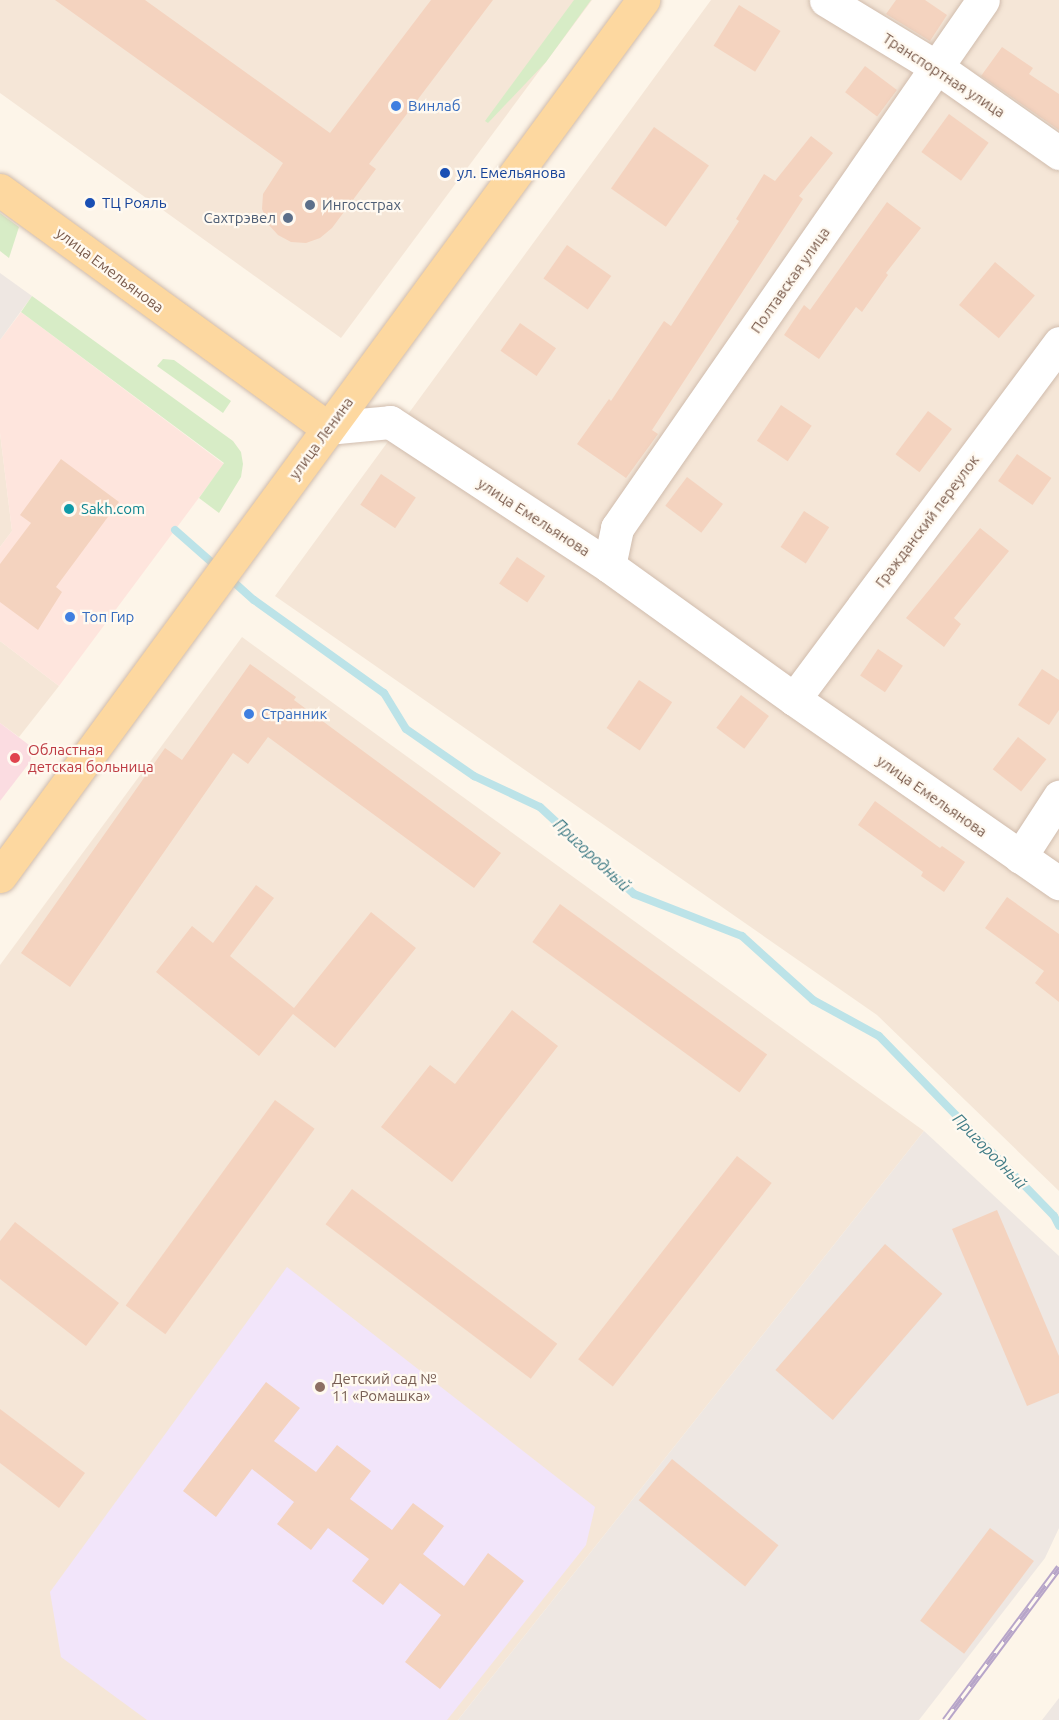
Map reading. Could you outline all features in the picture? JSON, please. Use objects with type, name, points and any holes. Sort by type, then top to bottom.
[{"type":"main road","name":"улица Ленина","points":[[0,876],[643,0]]},
{"type":"main road","name":"улица Емельянова","points":[[0,190],[327,428]]},
{"type":"street","name":"Транспортная улица","points":[[826,0],[938,68],[1059,153]]},
{"type":"street","name":"Полтавская улица","points":[[609,566],[617,528],[983,0]]},
{"type":"street","name":"Гражданский переулок","points":[[794,699],[1059,343]]},
{"type":"street","name":"улица Емельянова","points":[[327,428],[390,422],[609,566],[794,699],[1059,883]]},
{"type":"street","points":[[1020,857],[1059,797]]},
{"type":"shaded area","points":[[0,0],[592,0],[341,338],[0,93]]},
{"type":"shaded area","points":[[711,0],[1059,0],[1059,1191],[877,1015],[275,596]]},
{"type":"shaded area","points":[[0,273],[32,296],[0,340]]},
{"type":"shaded area","points":[[21,312],[224,464],[59,686],[0,641],[0,547],[12,531],[0,433],[0,340]]},
{"type":"shaded area","points":[[0,433],[12,531],[0,547]]},
{"type":"shaded area","points":[[242,637],[924,1131],[458,1720],[0,1720],[0,965]]},
{"type":"shaded area","points":[[0,641],[59,686],[19,737],[0,723]]},
{"type":"shaded area","name":"Областная детская больница","points":[[0,723],[29,745],[32,754],[30,762],[0,801]]},
{"type":"shaded area","points":[[924,1131],[1059,1256],[1059,1528],[1045,1558],[919,1720],[458,1720]]},
{"type":"shaded area","name":"Детский сад № 11 «Ромашка»","points":[[287,1267],[595,1507],[586,1545],[447,1720],[147,1720],[61,1657],[50,1592]]},
{"type":"shaded area","points":[[1059,1698],[1059,1720],[1042,1720]]},
{"type":"green space","points":[[574,0],[591,0],[546,62],[488,123],[485,121]]},
{"type":"green space","points":[[0,213],[19,227],[9,258],[0,251]]},
{"type":"green space","points":[[32,296],[233,441],[241,452],[243,464],[241,477],[219,513],[199,498],[224,463],[21,312]]},
{"type":"green space","points":[[163,359],[174,360],[231,401],[223,413],[157,366]]},
{"type":"building","points":[[55,0],[145,0],[330,133],[431,0],[493,0],[369,164],[376,169],[332,228],[320,238],[306,243],[291,242],[278,235],[268,224],[262,209],[263,194],[283,163]]},
{"type":"building","points":[[896,0],[925,0],[947,15],[930,41],[886,14]]},
{"type":"building","points":[[739,5],[781,31],[755,72],[714,46]]},
{"type":"building","points":[[1002,47],[1033,68],[1029,74],[1059,94],[1059,130],[981,76]]},
{"type":"building","points":[[865,66],[897,90],[877,116],[845,92]]},
{"type":"building","points":[[949,114],[989,143],[961,181],[921,152]]},
{"type":"building","points":[[654,127],[709,165],[666,227],[611,188]]},
{"type":"building","points":[[811,136],[833,153],[799,196],[803,199],[652,430],[658,434],[626,478],[577,444],[609,399],[611,401],[664,321],[671,326],[739,221],[736,219],[764,174],[775,181]]},
{"type":"building","points":[[887,202],[921,228],[886,273],[888,275],[862,312],[856,307],[819,359],[784,335],[804,305],[810,310]]},
{"type":"building","points":[[567,245],[611,276],[588,310],[543,279]]},
{"type":"building","points":[[995,262],[1035,295],[999,338],[959,305]]},
{"type":"building","points":[[520,323],[556,348],[537,376],[500,351]]},
{"type":"building","points":[[781,405],[812,426],[788,461],[757,441]]},
{"type":"building","points":[[928,411],[952,429],[919,472],[896,454]]},
{"type":"building","points":[[1017,454],[1051,478],[1032,505],[998,481]]},
{"type":"building","points":[[61,459],[119,502],[56,587],[62,592],[38,630],[0,602],[0,564],[31,523],[20,515]]},
{"type":"building","points":[[381,474],[416,497],[395,528],[360,505]]},
{"type":"building","points":[[687,477],[723,504],[701,533],[665,506]]},
{"type":"building","points":[[804,511],[829,527],[806,563],[781,547]]},
{"type":"building","points":[[980,528],[1009,551],[954,618],[961,624],[944,647],[906,618]]},
{"type":"building","points":[[517,557],[545,576],[527,603],[499,584]]},
{"type":"building","points":[[878,649],[903,666],[885,692],[860,676]]},
{"type":"building","points":[[250,664],[296,697],[294,700],[501,853],[474,888],[268,737],[248,764],[233,753],[70,987],[21,953],[165,748],[182,760]]},
{"type":"building","points":[[1042,669],[1059,680],[1059,710],[1049,725],[1018,705]]},
{"type":"building","points":[[639,680],[672,702],[640,750],[607,728]]},
{"type":"building","points":[[741,695],[769,716],[744,749],[716,728]]},
{"type":"building","points":[[1018,737],[1046,759],[1021,791],[993,769]]},
{"type":"building","points":[[875,801],[940,848],[942,846],[965,862],[944,892],[921,876],[923,872],[858,825]]},
{"type":"building","points":[[256,885],[274,898],[230,956],[294,1008],[371,912],[416,948],[335,1048],[293,1014],[259,1056],[156,972],[192,926],[213,943]]},
{"type":"building","points":[[1007,897],[1059,934],[1059,1002],[1035,983],[1044,971],[985,928]]},
{"type":"building","points":[[560,904],[767,1054],[739,1092],[532,942]]},
{"type":"building","points":[[512,1010],[558,1046],[452,1182],[381,1127],[430,1065],[455,1084]]},
{"type":"building","points":[[275,1100],[315,1129],[165,1334],[126,1305]]},
{"type":"building","points":[[737,1156],[772,1183],[613,1386],[578,1359]]},
{"type":"building","points":[[352,1189],[557,1344],[531,1379],[326,1224]]},
{"type":"building","points":[[997,1210],[1059,1356],[1059,1393],[1027,1406],[952,1229]]},
{"type":"building","points":[[15,1222],[119,1303],[86,1346],[0,1279],[0,1241]]},
{"type":"building","points":[[885,1244],[942,1294],[833,1420],[775,1370]]},
{"type":"building","points":[[266,1382],[300,1408],[274,1441],[316,1472],[337,1445],[371,1471],[350,1499],[392,1530],[413,1503],[444,1526],[423,1554],[464,1586],[488,1553],[524,1581],[440,1689],[405,1662],[441,1615],[400,1583],[383,1605],[352,1581],[369,1559],[328,1528],[311,1550],[277,1524],[294,1502],[252,1469],[216,1517],[183,1491]]},
{"type":"building","points":[[0,1409],[85,1473],[59,1508],[0,1463]]},
{"type":"building","points":[[672,1459],[778,1545],[745,1586],[639,1500]]},
{"type":"building","points":[[990,1528],[1034,1561],[964,1654],[920,1621]]},
{"type":"waterway","name":"Пригородный","points":[[175,530],[217,567]]},
{"type":"waterway","name":"Пригородный","points":[[227,576],[254,600],[384,693],[406,729],[474,776],[540,807],[634,894],[742,936],[813,1000],[879,1036],[1054,1216],[1059,1226]]},
{"type":"railway","points":[[945,1720],[1059,1567]]},
{"type":"place","name":"Винлаб","points":[[396,106]]},
{"type":"place","name":"ул. Емельянова","points":[[445,173]]},
{"type":"place","name":"ТЦ Рояль","points":[[90,203]]},
{"type":"place","name":"Ингосстрах","points":[[310,205]]},
{"type":"place","name":"Сахтрэвел","points":[[288,218]]},
{"type":"place","name":"Sakh.com","points":[[69,509]]},
{"type":"place","name":"Топ Гир","points":[[70,617]]},
{"type":"place","name":"Странник","points":[[249,714]]},
{"type":"place","name":"Областная детская больница","points":[[15,758]]},
{"type":"place","name":"Детский сад № 11 «Ромашка»","points":[[320,1387]]}]
